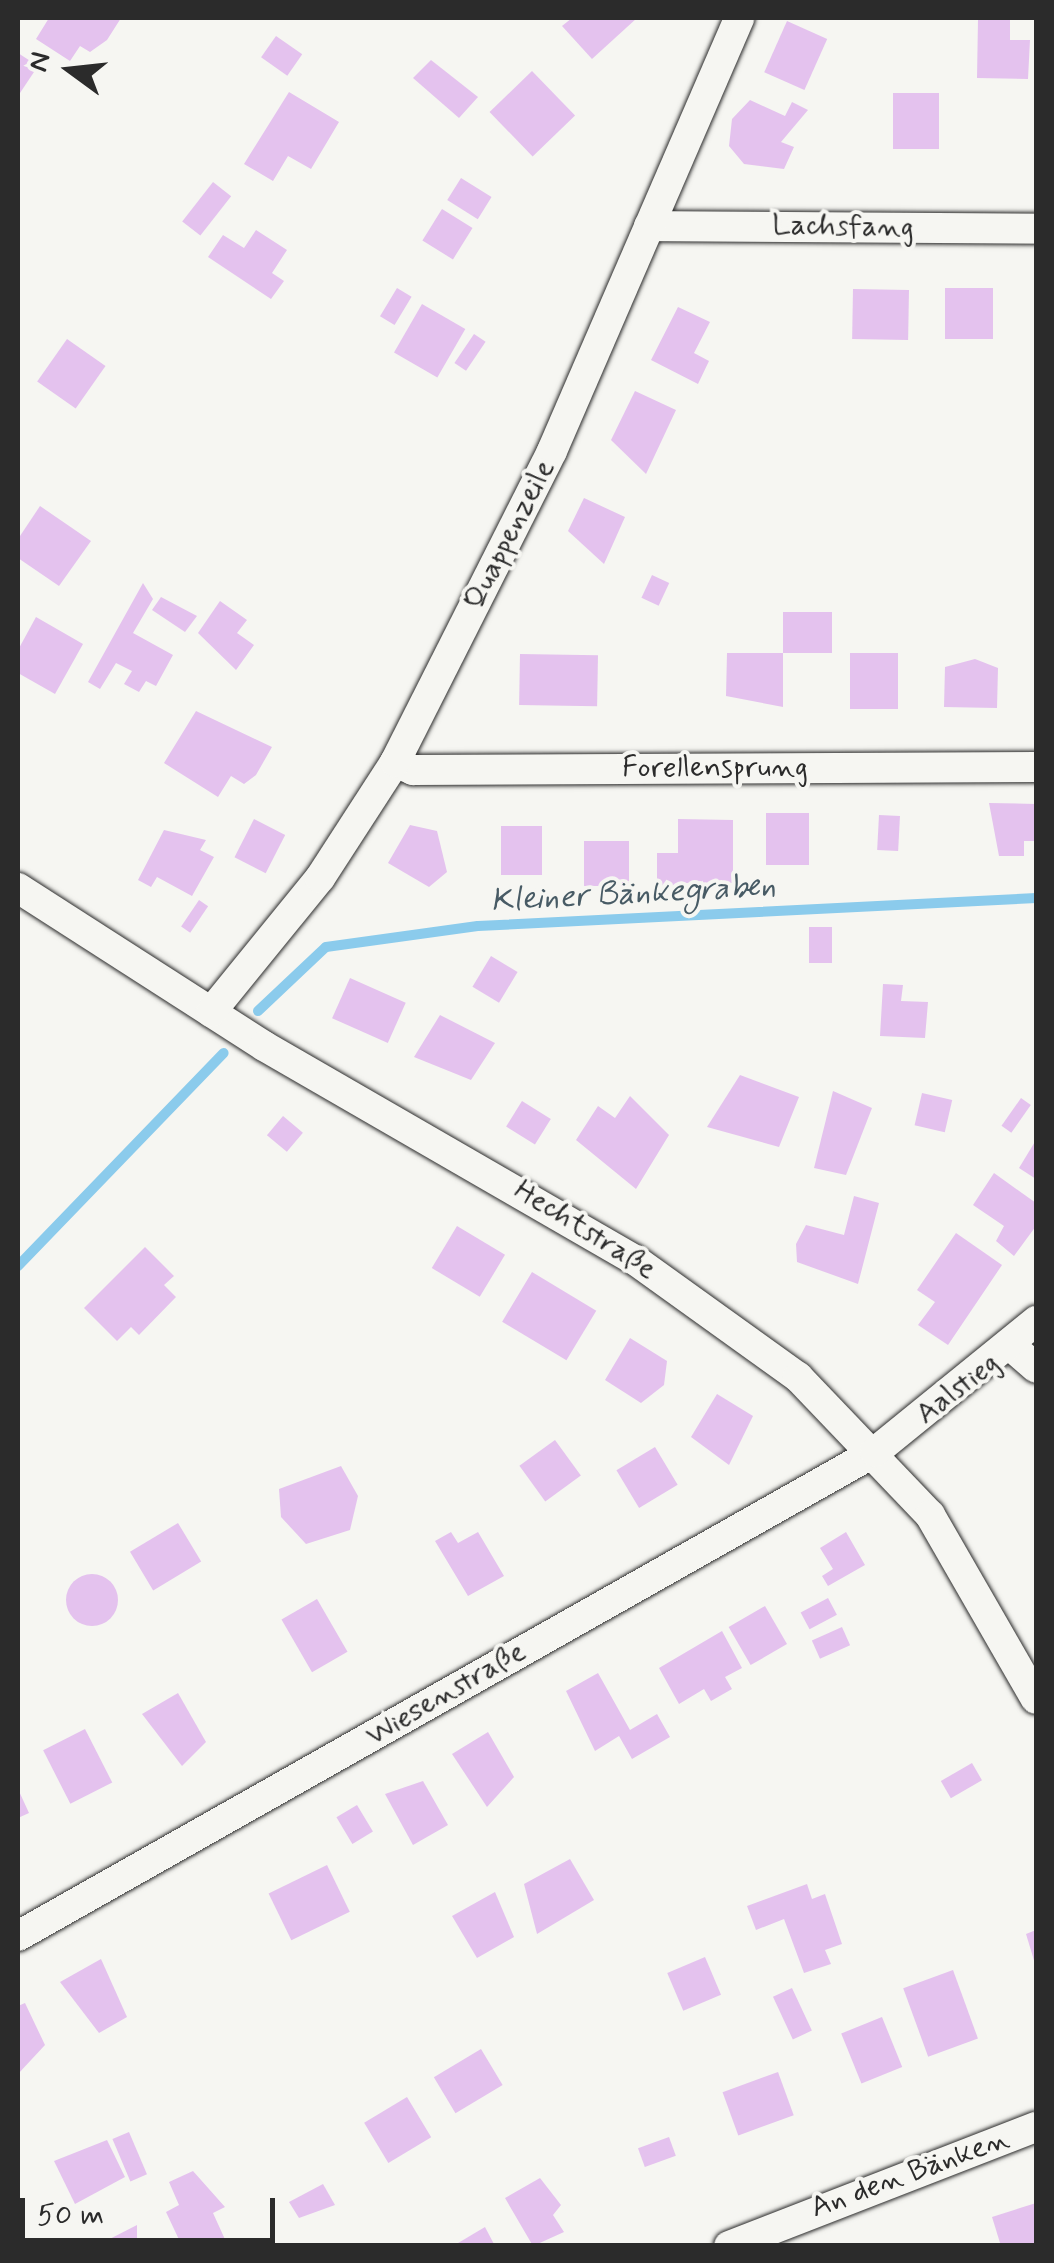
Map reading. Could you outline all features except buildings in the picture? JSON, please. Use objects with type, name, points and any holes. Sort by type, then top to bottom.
[{"type":"street","name":"Quappenzeile","points":[[211,1012],[320,878],[396,762],[552,451],[739,18]]},
{"type":"street","name":"Lachsfang","points":[[650,226],[1036,229]]},
{"type":"street","name":"Forellensprung","points":[[396,762],[413,770],[1036,767]]},
{"type":"street","name":"Hechtstraße","points":[[18,888],[211,1012],[635,1260],[798,1377],[875,1452],[930,1515],[1036,1699]]},
{"type":"street","name":"Aalstieg","points":[[875,1452],[1011,1346],[1036,1321]]},
{"type":"street","points":[[1011,1346],[1036,1368]]},
{"type":"street","name":"Wiesenstraße","points":[[18,1936],[875,1452]]},
{"type":"street","name":"An den Bänken","points":[[729,2246],[1036,2127]]},
{"type":"waterway","name":"Kleiner Bänkegraben","points":[[258,1011],[326,947],[478,926],[1036,898]]},
{"type":"waterway","name":"Kleiner Bänkegraben","points":[[18,1266],[224,1053]]}]
